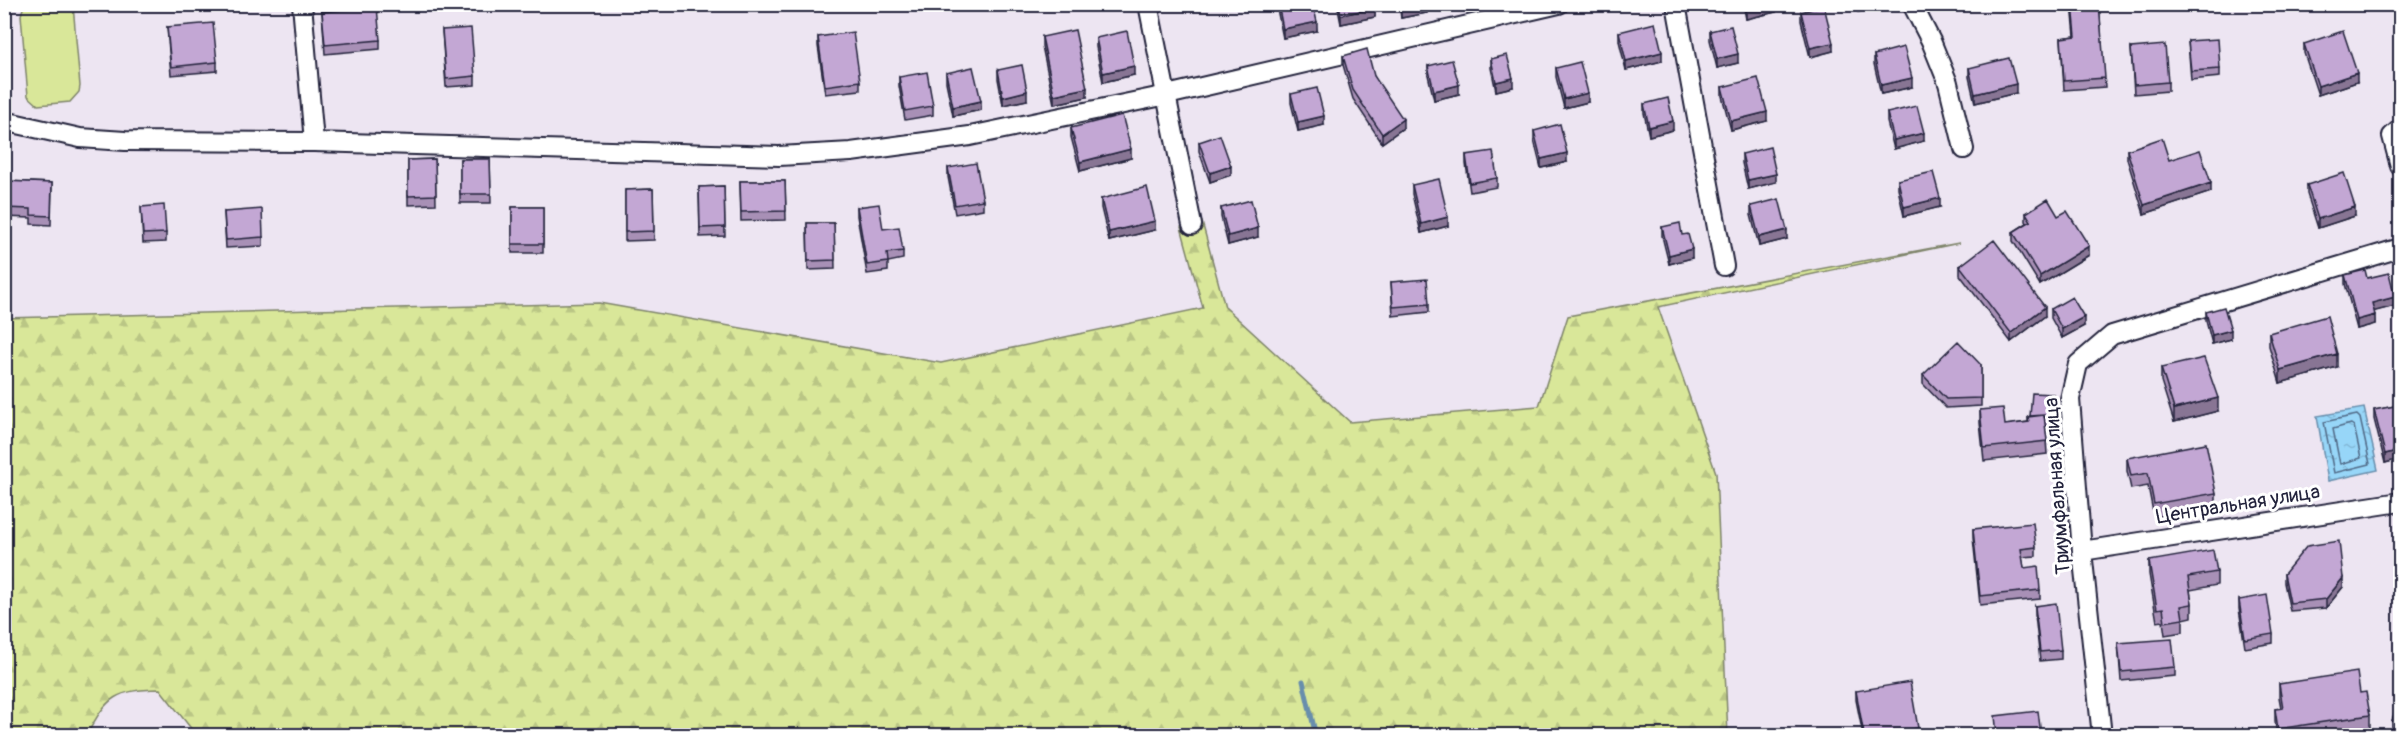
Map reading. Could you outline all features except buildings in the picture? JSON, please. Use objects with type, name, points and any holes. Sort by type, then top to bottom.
[{"type":"street","points":[[302,4],[314,142]]},
{"type":"street","points":[[1148,4],[1192,225]]},
{"type":"street","points":[[4,121],[80,138],[126,141],[314,142],[779,156],[851,152],[970,136],[1167,95],[1558,4]]},
{"type":"street","points":[[1676,4],[1724,266]]},
{"type":"street","points":[[1912,4],[1931,41],[1948,83],[1964,149]]},
{"type":"street","points":[[2400,129],[2392,136],[2400,166]]},
{"type":"street","name":"Триумфальная улица","points":[[2102,735],[2082,551],[2070,399],[2078,364],[2112,335],[2400,248]]},
{"type":"street","name":"Центральная улица","points":[[2082,551],[2400,502]]},
{"type":"green space","points":[[24,5],[73,5],[80,86],[79,92],[70,102],[38,105],[28,96],[21,15]]},
{"type":"green space","points":[[1202,222],[1225,307],[1350,422],[1539,406],[1568,316],[1959,243],[1658,307],[1716,473],[1728,736],[197,736],[160,689],[133,691],[115,698],[107,704],[87,735],[5,735],[4,318],[599,303],[941,363],[1203,308],[1181,227]]},
{"type":"water","points":[[2364,408],[2378,470],[2328,481],[2317,416]]},
{"type":"waterway","points":[[1303,681],[1316,736]]}]
